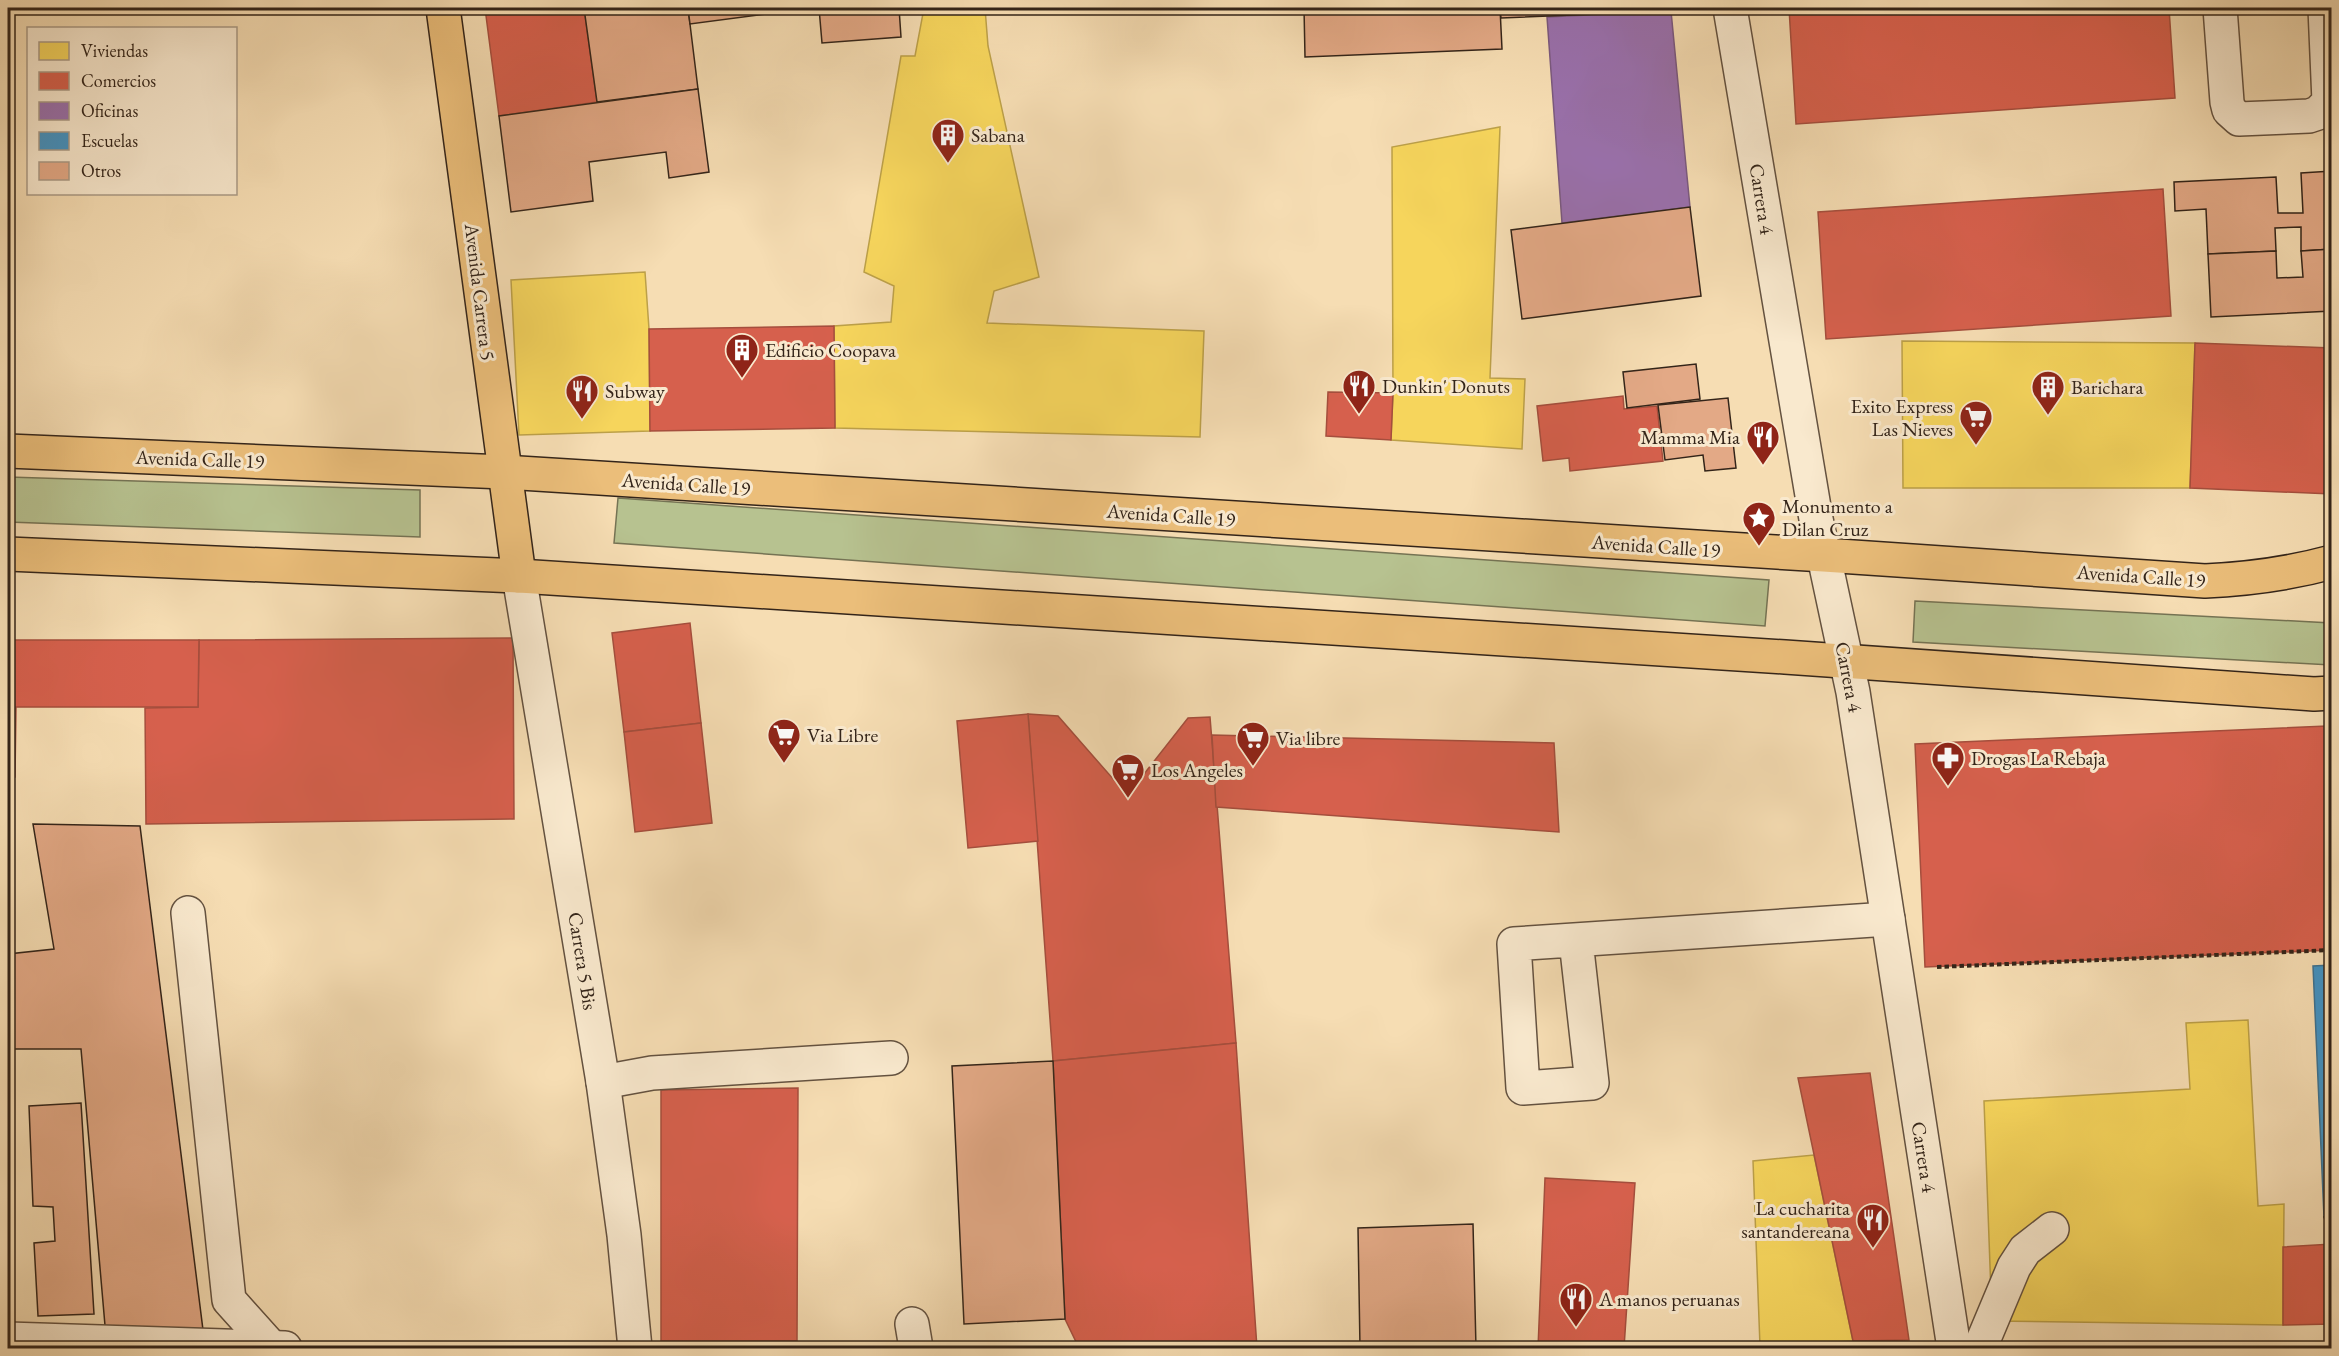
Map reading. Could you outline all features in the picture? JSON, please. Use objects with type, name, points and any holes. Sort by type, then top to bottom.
[{"type":"main road","name":"Avenida Carrera 5","points":[[443,8],[519,576]]},
{"type":"main road","name":"Avenida Calle 19","points":[[8,451],[504,472],[2205,581],[2257,579],[2331,562]]},
{"type":"main road","points":[[8,554],[519,576],[1846,661],[2314,694],[2331,693]]},
{"type":"street","name":"Carrera 4","points":[[1730,8],[1816,519],[1853,692],[1953,1348]]},
{"type":"street","points":[[2220,8],[2227,102],[2229,110],[2239,119],[2309,116],[2325,108],[2329,102],[2325,8]]},
{"type":"street","name":"Carrera 5 Bis","points":[[519,576],[603,1082],[624,1234],[635,1348]]},
{"type":"street","points":[[188,912],[229,1300],[278,1348]]},
{"type":"street","points":[[1576,941],[1592,1083],[1523,1088],[1514,944],[1888,919]]},
{"type":"street","points":[[603,1082],[652,1073],[891,1058]]},
{"type":"street","points":[[1980,1348],[2014,1267],[2025,1250],[2052,1228]]},
{"type":"street","points":[[8,1339],[278,1348]]},
{"type":"path","points":[[1936,967],[2331,950]]},
{"type":"green space","points":[[8,477],[420,490],[420,537],[8,522]]},
{"type":"green space","points":[[618,498],[1769,580],[1765,626],[614,543]]},
{"type":"green space","points":[[1915,601],[2331,623],[2331,665],[1913,642]]},
{"type":"building: Viviendas","name":"Sabana","points":[[924,8],[985,8],[988,46],[1039,277],[994,291],[987,323],[1204,331],[1200,437],[835,428],[834,326],[891,322],[894,286],[864,272],[901,56],[915,56]]},
{"type":"building: Viviendas","points":[[1500,127],[1490,378],[1525,379],[1522,449],[1391,440],[1393,393],[1392,147]]},
{"type":"building: Viviendas","points":[[645,272],[649,329],[650,431],[519,435],[511,280]]},
{"type":"building: Viviendas","name":"Barichara","points":[[1902,341],[2195,343],[2190,488],[1903,488]]},
{"type":"building: Viviendas","points":[[2248,1020],[2258,1206],[2284,1204],[2283,1325],[1992,1321],[1984,1101],[2190,1089],[2186,1023]]},
{"type":"building: Viviendas","points":[[1814,1155],[1853,1341],[1760,1346],[1753,1161]]},
{"type":"building: Comercios","points":[[485,8],[584,8],[597,102],[499,116]]},
{"type":"building: Comercios","points":[[1789,8],[2169,8],[2175,98],[1796,124]]},
{"type":"building: Comercios","points":[[2163,189],[2171,316],[1826,339],[1818,212]]},
{"type":"building: Comercios","name":"Edificio Coopava","points":[[834,326],[835,428],[650,431],[649,329]]},
{"type":"building: Comercios","points":[[2195,343],[2332,348],[2332,494],[2190,488]]},
{"type":"building: Comercios","name":"Dunkin' Donuts","points":[[1328,392],[1393,393],[1391,440],[1326,436]]},
{"type":"building: Comercios","points":[[1623,396],[1624,409],[1657,406],[1663,461],[1570,471],[1569,458],[1543,461],[1537,406]]},
{"type":"building: Comercios","points":[[690,623],[701,723],[624,732],[612,633]]},
{"type":"building: Comercios","points":[[513,638],[514,819],[146,824],[145,708],[198,707],[199,640]]},
{"type":"building: Comercios","points":[[8,640],[199,640],[198,707],[16,707],[15,777],[8,777]]},
{"type":"building: Comercios","points":[[1028,714],[1058,716],[1114,780],[1144,774],[1188,718],[1210,717],[1236,1043],[1053,1061]]},
{"type":"building: Comercios","points":[[1028,714],[1038,841],[968,848],[957,721]]},
{"type":"building: Comercios","points":[[701,723],[712,823],[635,832],[624,732]]},
{"type":"building: Comercios","points":[[2327,726],[2332,737],[2332,950],[1925,967],[1915,744]]},
{"type":"building: Comercios","points":[[1212,735],[1554,743],[1559,832],[1216,807]]},
{"type":"building: Comercios","points":[[1236,1043],[1257,1348],[1079,1348],[1065,1319],[1053,1061]]},
{"type":"building: Comercios","points":[[1870,1073],[1909,1340],[1853,1341],[1798,1078]]},
{"type":"building: Comercios","points":[[798,1088],[797,1341],[661,1341],[661,1090]]},
{"type":"building: Comercios","points":[[1545,1178],[1635,1183],[1624,1348],[1538,1348]]},
{"type":"building: Comercios","points":[[2332,1244],[2332,1324],[2283,1325],[2283,1247]]},
{"type":"building: Oficinas","points":[[1671,11],[1690,207],[1562,223],[1547,17]]},
{"type":"building: Escuelas","points":[[2332,965],[2332,1217],[2324,1217],[2313,966]]},
{"type":"building: Otros","points":[[584,8],[688,8],[698,89],[597,102]]},
{"type":"building: Otros","points":[[688,8],[765,8],[766,14],[690,24]]},
{"type":"building: Otros","points":[[819,8],[899,8],[901,37],[822,43]]},
{"type":"building: Otros","points":[[1304,8],[1500,8],[1502,49],[1305,57]]},
{"type":"building: Otros","points":[[1500,8],[1671,8],[1671,11],[1501,18]]},
{"type":"building: Otros","points":[[698,89],[709,172],[669,178],[666,152],[589,162],[593,201],[511,212],[499,116]]},
{"type":"building: Otros","points":[[2332,171],[2332,249],[2301,251],[2301,227],[2275,228],[2276,251],[2208,254],[2206,209],[2175,211],[2174,182],[2276,177],[2278,213],[2303,213],[2301,173]]},
{"type":"building: Otros","points":[[1690,207],[1701,296],[1522,319],[1511,230]]},
{"type":"building: Otros","points":[[2332,249],[2332,311],[2211,317],[2208,254],[2276,251],[2277,278],[2303,277],[2301,251]]},
{"type":"building: Otros","points":[[1696,364],[1700,399],[1627,408],[1623,372]]},
{"type":"building: Otros","points":[[1728,398],[1736,468],[1705,471],[1703,455],[1665,460],[1658,405]]},
{"type":"building: Otros","points":[[33,824],[140,826],[204,1338],[106,1337],[81,1049],[8,1049],[8,954],[54,949]]},
{"type":"building: Otros","points":[[1053,1061],[1065,1319],[964,1324],[952,1066]]},
{"type":"building: Otros","points":[[81,1103],[94,1314],[38,1316],[34,1243],[55,1241],[53,1207],[33,1206],[29,1106]]},
{"type":"building: Otros","points":[[2324,1217],[2332,1217],[2332,1244]]},
{"type":"building: Otros","points":[[1473,1224],[1476,1348],[1360,1348],[1358,1228]]},
{"type":"place","name":"Sabana","points":[[948,164]]},
{"type":"place","name":"Edificio Coopava","points":[[742,379]]},
{"type":"place","name":"Dunkin' Donuts","points":[[1359,415]]},
{"type":"place","name":"Barichara","points":[[2048,416]]},
{"type":"place","name":"Subway","points":[[582,420]]},
{"type":"place","name":"Exito Express Las Nieves","points":[[1976,446]]},
{"type":"place","name":"Mamma Mia","points":[[1763,466]]},
{"type":"place","name":"Monumento a Dilan Cruz","points":[[1759,547]]},
{"type":"place","name":"Via Libre","points":[[784,764]]},
{"type":"place","name":"Via libre","points":[[1253,767]]},
{"type":"place","name":"Drogas La Rebaja","points":[[1948,787]]},
{"type":"place","name":"Los Angeles","points":[[1128,799]]},
{"type":"place","name":"La cucharita santandereana","points":[[1873,1249]]},
{"type":"place","name":"A manos peruanas","points":[[1576,1328]]}]
